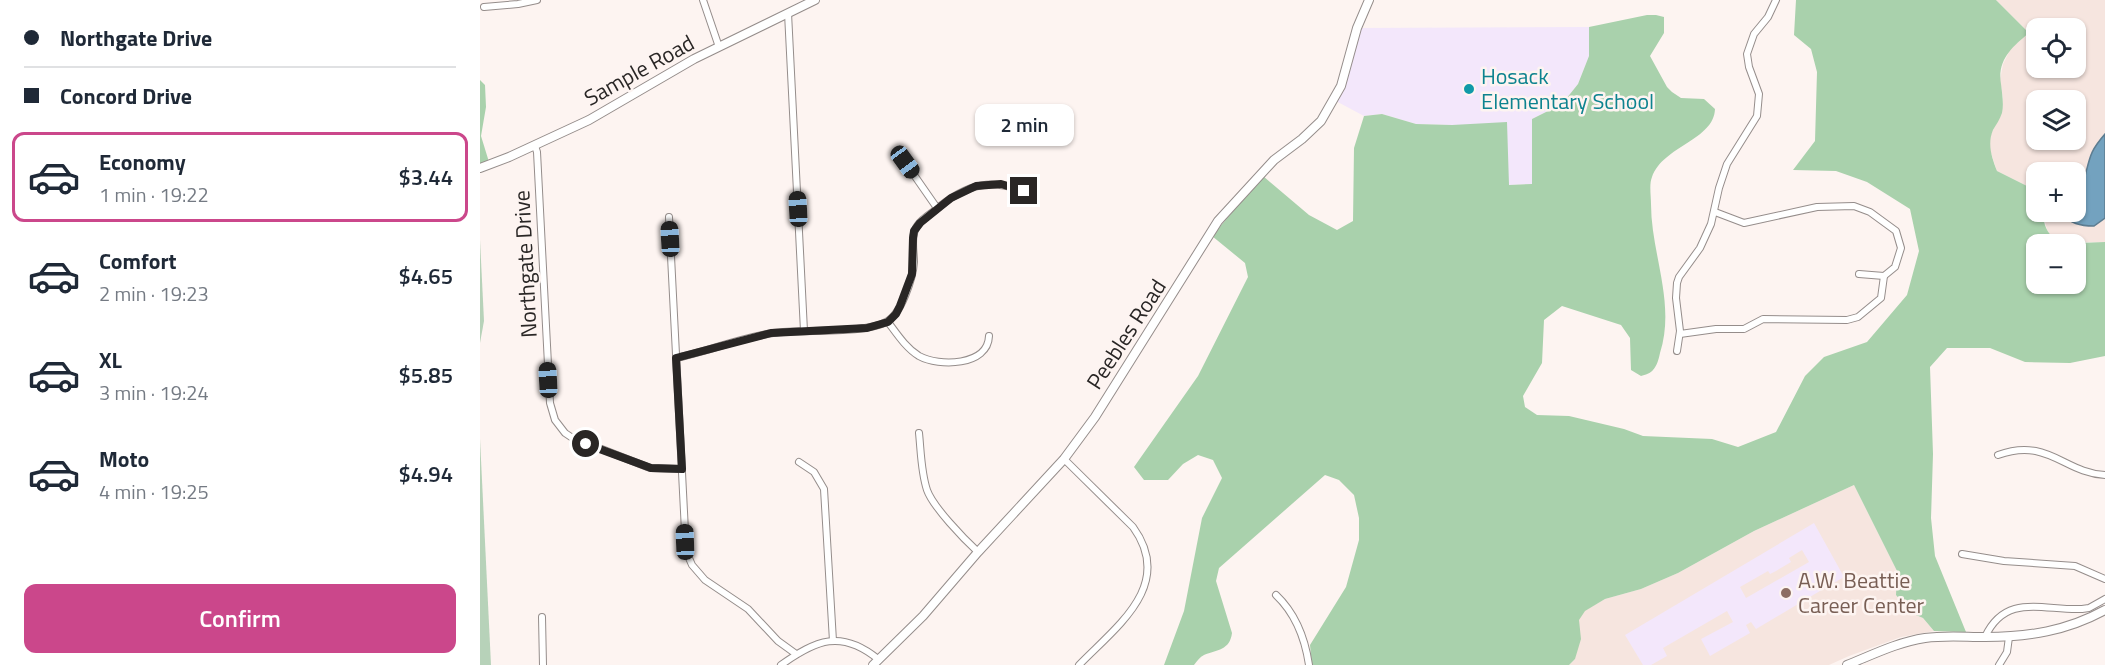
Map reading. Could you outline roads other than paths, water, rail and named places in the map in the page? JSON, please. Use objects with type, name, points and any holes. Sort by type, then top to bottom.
[{"type":"street","points":[[484,7],[537,0]]},
{"type":"street","points":[[703,0],[719,47]]},
{"type":"street","name":"Sample Road","points":[[480,168],[535,146],[590,120],[670,72],[815,0]]},
{"type":"street","name":"Peebles Road","points":[[876,662],[923,616],[978,552],[1064,459],[1095,417],[1218,221],[1274,160],[1312,130],[1328,112],[1341,86],[1357,28],[1369,0]]},
{"type":"street","points":[[1677,351],[1680,334],[1676,298],[1677,283],[1705,238],[1715,212],[1719,188],[1727,164],[1757,116],[1759,94],[1749,67],[1747,54],[1754,34],[1768,17],[1773,2]]},
{"type":"street","points":[[788,13],[804,331]]},
{"type":"street","name":"Northgate Drive","points":[[535,146],[552,413],[565,433],[586,444],[651,468],[682,469]]},
{"type":"street","points":[[905,162],[937,208]]},
{"type":"street","points":[[676,358],[761,335],[867,328],[888,322],[896,314],[912,274],[914,231],[937,208],[958,193],[985,184],[1010,185],[1034,195]]},
{"type":"street","points":[[1680,334],[1716,329],[1744,329],[1763,319],[1847,320],[1858,317],[1881,298],[1884,276],[1895,267],[1901,248],[1896,231],[1870,212],[1854,206],[1817,207],[1744,223],[1715,212]]},
{"type":"street","points":[[669,217],[685,542],[688,558],[705,580],[740,603],[778,641],[796,654]]},
{"type":"street","points":[[1859,274],[1884,276]]},
{"type":"street","points":[[888,322],[912,351],[926,359],[941,363],[963,361],[978,355],[987,346],[989,336]]},
{"type":"street","points":[[919,433],[928,491],[944,514],[978,552]]},
{"type":"street","points":[[1998,455],[2019,450],[2041,452],[2091,473],[2105,475]]},
{"type":"street","points":[[1064,459],[1133,526],[1141,537],[1148,558],[1147,580],[1139,601],[1079,665]]},
{"type":"street","points":[[798,462],[814,472],[824,489],[833,641]]},
{"type":"street","points":[[1962,554],[2004,561],[2075,566],[2105,579]]},
{"type":"street","points":[[1276,595],[1285,604],[1299,626],[1309,665]]},
{"type":"street","points":[[1985,637],[1991,624],[1997,618],[2021,606],[2082,609],[2089,608],[2105,599]]},
{"type":"street","points":[[1847,665],[1913,640],[1938,637],[2009,637],[2053,631],[2104,612]]},
{"type":"street","points":[[542,617],[543,665]]},
{"type":"street","points":[[2000,665],[2007,652],[2009,637]]},
{"type":"street","points":[[781,665],[813,644],[833,641],[857,646],[876,662]]},
{"type":"water","points":[[2105,134],[2105,218],[2094,226],[2084,226],[2074,222],[2086,222],[2086,173],[2096,146]]},
{"type":"place","name":"Hosack Elementary School","points":[[1469,89]]},
{"type":"place","name":"A.W. Beattie Career Center","points":[[1786,593]]}]
